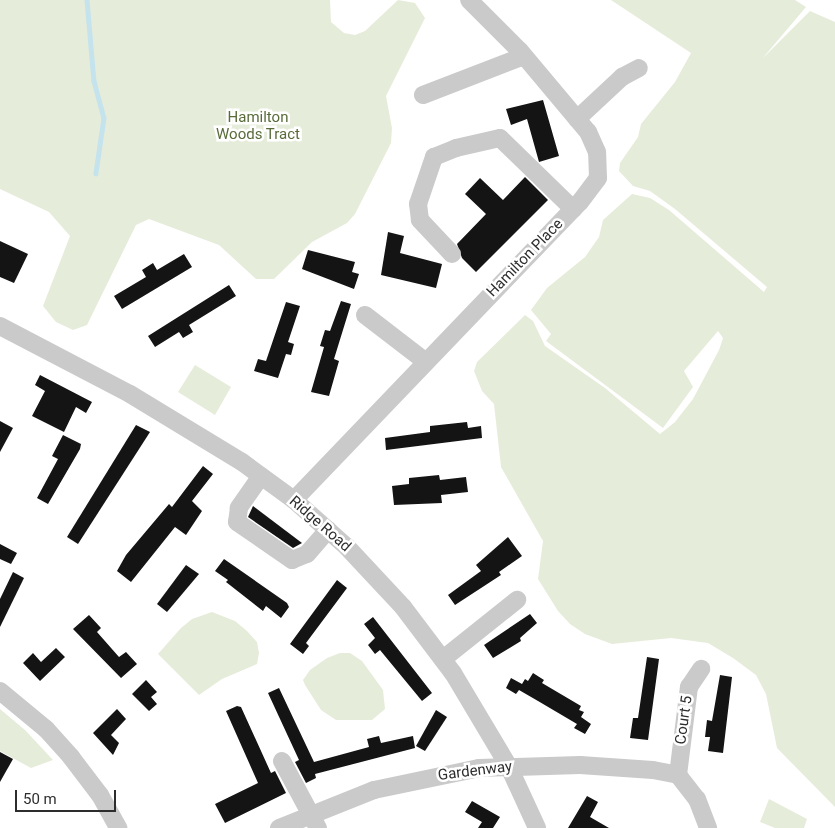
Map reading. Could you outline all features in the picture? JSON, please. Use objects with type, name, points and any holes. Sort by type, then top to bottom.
[{"type":"street","name":"Hamilton Place","points":[[294,500],[425,361],[591,190],[600,167],[588,132],[524,56],[469,0]]},
{"type":"street","points":[[423,95],[524,56]]},
{"type":"street","points":[[577,118],[622,78],[639,68]]},
{"type":"street","points":[[452,254],[420,220],[418,204],[434,157],[456,148],[500,138],[533,168],[573,209]]},
{"type":"street","points":[[365,315],[425,361]]},
{"type":"street","name":"Ridge Road","points":[[0,326],[130,394],[261,476],[294,500],[328,530],[385,587],[442,659],[509,767],[536,828]]},
{"type":"street","points":[[261,476],[239,508],[238,522],[292,560],[303,558],[328,530]]},
{"type":"street","points":[[442,659],[517,600]]},
{"type":"street","name":"Court 5","points":[[678,775],[689,687],[701,669]]},
{"type":"street","points":[[0,690],[46,729],[71,757],[100,795],[118,828]]},
{"type":"street","points":[[282,761],[314,821]]},
{"type":"street","name":"Gardenway","points":[[279,828],[314,821],[340,801],[406,782],[479,768],[580,765],[653,770],[678,775]]},
{"type":"street","points":[[678,775],[697,799],[708,828]]},
{"type":"green space","name":"Hamilton Woods Tract","points":[[0,0],[330,0],[331,22],[344,33],[355,35],[365,31],[398,0],[415,3],[425,18],[386,96],[392,128],[391,143],[355,214],[347,223],[312,242],[274,279],[256,279],[219,245],[149,219],[136,225],[87,325],[73,330],[56,322],[43,306],[70,236],[49,212],[0,189]]},
{"type":"green space","points":[[611,0],[795,0],[806,7],[762,59],[810,11],[835,22],[835,807],[777,748],[766,694],[756,675],[733,658],[708,643],[671,638],[612,644],[585,634],[570,624],[558,611],[538,579],[543,541],[501,467],[494,404],[482,391],[474,371],[477,362],[525,315],[533,321],[545,346],[605,388],[660,434],[675,422],[693,399],[719,350],[723,338],[718,331],[684,371],[693,387],[663,428],[546,341],[551,334],[531,310],[547,288],[585,257],[599,237],[603,220],[632,194],[650,198],[669,210],[764,292],[767,287],[675,209],[650,191],[633,186],[619,171],[620,163],[638,137],[641,124],[675,82],[691,53]]},
{"type":"green space","points":[[195,365],[231,387],[215,415],[178,392]]},
{"type":"green space","points":[[212,612],[235,621],[247,631],[257,642],[259,653],[257,664],[222,679],[199,695],[158,654],[181,628],[192,619]]},
{"type":"green space","points":[[340,653],[350,653],[362,661],[383,690],[385,709],[372,720],[336,720],[321,710],[305,685],[303,680],[310,670],[327,658]]},
{"type":"green space","points":[[0,709],[25,730],[53,760],[31,768],[0,751]]},
{"type":"green space","points":[[769,799],[807,819],[804,828],[775,828],[760,822]]},
{"type":"building","points":[[543,100],[559,156],[539,162],[527,119],[511,125],[506,109]]},
{"type":"building","points":[[525,177],[548,200],[476,272],[462,258],[457,244],[486,214],[465,194],[480,178],[503,200]]},
{"type":"building","points":[[388,232],[404,236],[400,253],[442,264],[436,288],[381,275]]},
{"type":"building","points":[[0,241],[28,254],[14,283],[0,277]]},
{"type":"building","points":[[308,250],[355,262],[352,272],[359,274],[354,289],[302,269]]},
{"type":"building","points":[[184,254],[192,267],[122,309],[114,296],[146,277],[142,270],[153,263],[157,270]]},
{"type":"building","points":[[229,285],[236,296],[189,325],[193,332],[183,338],[179,332],[155,347],[148,336]]},
{"type":"building","points":[[341,301],[351,304],[334,359],[339,361],[329,396],[311,392],[324,347],[320,346],[325,330],[330,331]]},
{"type":"building","points":[[286,302],[300,306],[288,342],[294,344],[291,355],[286,354],[278,378],[254,371],[258,359],[266,361]]},
{"type":"building","points":[[40,375],[92,402],[86,413],[76,407],[64,432],[32,416],[45,391],[35,385]]},
{"type":"building","points":[[0,421],[13,428],[0,452]]},
{"type":"building","points":[[467,422],[468,428],[481,426],[482,438],[386,450],[385,438],[430,432],[430,426]]},
{"type":"building","points":[[136,425],[150,432],[78,544],[67,537]]},
{"type":"building","points":[[63,435],[81,444],[80,449],[48,504],[37,498],[58,459],[52,456]]},
{"type":"building","points":[[203,466],[213,474],[192,501],[202,511],[186,535],[175,527],[131,582],[117,571],[126,555],[169,504],[172,507]]},
{"type":"building","points":[[439,475],[440,480],[466,477],[468,492],[441,495],[442,503],[394,505],[392,486],[409,484],[409,478]]},
{"type":"building","points":[[253,506],[302,543],[293,548],[248,517]]},
{"type":"building","points":[[508,537],[522,556],[499,572],[501,575],[455,605],[448,595],[481,571],[476,565]]},
{"type":"building","points":[[0,544],[17,553],[11,564],[0,559]]},
{"type":"building","points":[[224,559],[287,603],[289,607],[281,618],[266,606],[263,611],[215,571]]},
{"type":"building","points":[[186,565],[199,574],[167,612],[157,604]]},
{"type":"building","points":[[13,572],[24,578],[0,627],[0,599]]},
{"type":"building","points":[[337,580],[347,588],[306,643],[309,646],[303,654],[290,644]]},
{"type":"building","points":[[530,614],[537,623],[520,638],[521,641],[493,658],[484,645]]},
{"type":"building","points":[[89,615],[101,628],[97,632],[119,657],[126,652],[137,664],[121,678],[73,629]]},
{"type":"building","points":[[373,617],[432,693],[422,701],[380,650],[375,654],[368,645],[375,638],[364,624]]},
{"type":"building","points":[[56,648],[65,657],[40,681],[23,663],[33,653],[41,662]]},
{"type":"building","points":[[647,657],[659,659],[648,740],[630,738],[633,718],[638,718]]},
{"type":"building","points":[[533,673],[544,680],[542,683],[581,706],[579,710],[584,712],[581,717],[591,724],[585,734],[574,728],[577,724],[538,701],[519,690],[516,694],[506,688],[511,678],[522,684],[525,679],[528,681]]},
{"type":"building","points":[[720,675],[732,677],[723,753],[708,751],[710,737],[705,737],[707,720],[712,721]]},
{"type":"building","points":[[146,680],[157,692],[151,697],[157,704],[149,711],[132,694]]},
{"type":"building","points":[[279,688],[314,762],[369,747],[367,739],[379,736],[381,743],[413,736],[415,748],[315,774],[316,778],[306,783],[295,762],[299,760],[268,693]]},
{"type":"building","points":[[237,706],[241,707],[271,773],[275,771],[286,793],[225,823],[215,804],[258,783],[226,711]]},
{"type":"building","points":[[117,709],[126,719],[111,735],[119,743],[113,755],[93,733]]},
{"type":"building","points":[[436,710],[447,717],[425,751],[416,746]]},
{"type":"building","points":[[0,752],[13,759],[0,782]]},
{"type":"building","points":[[587,796],[598,802],[590,817],[609,828],[568,828]]},
{"type":"building","points":[[472,801],[500,817],[493,828],[478,828],[482,822],[465,812]]},
{"type":"waterway","points":[[87,0],[94,81],[104,118],[96,173]]}]
